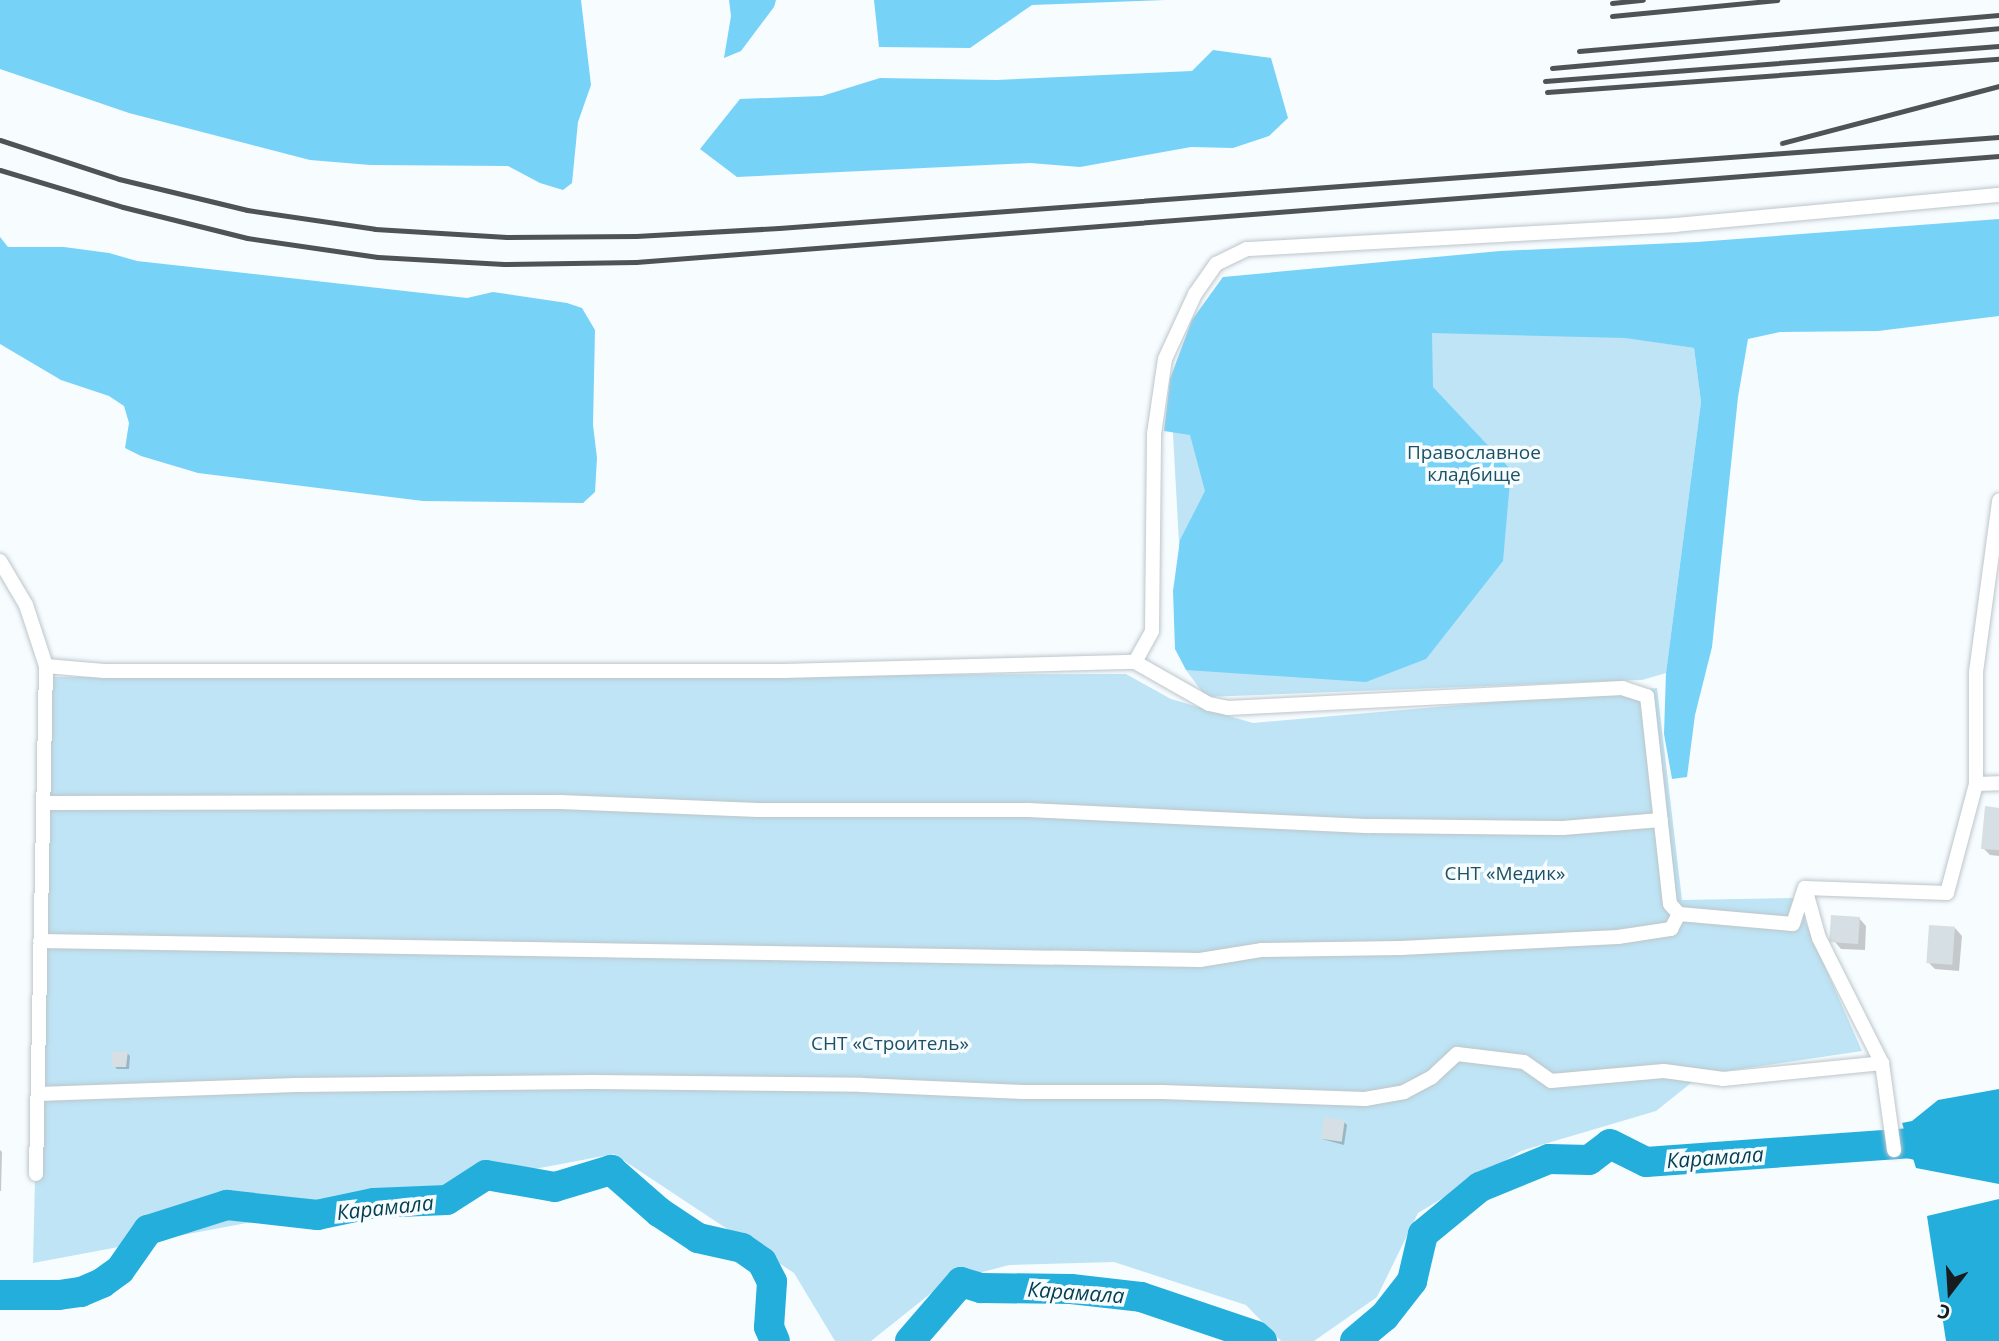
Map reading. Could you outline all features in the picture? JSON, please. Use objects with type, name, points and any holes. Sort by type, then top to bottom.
[{"type":"street","points":[[1135,662],[1152,631],[1154,434],[1165,359],[1195,294],[1216,264],[1247,249],[1675,225],[1999,195]]},
{"type":"street","points":[[1805,888],[1947,893],[1976,784],[1976,672],[1999,501]]},
{"type":"street","points":[[0,561],[26,605],[46,666],[36,1174]]},
{"type":"street","points":[[46,666],[104,671],[783,671],[1135,662],[1209,704],[1227,708],[1622,688],[1647,696],[1670,904],[1679,914],[1793,924],[1805,888]]},
{"type":"street","points":[[1976,784],[1999,783]]},
{"type":"street","points":[[44,803],[559,802],[758,810],[1028,810],[1371,826],[1563,828],[1661,820]]},
{"type":"street","points":[[1805,888],[1819,938],[1882,1063],[1894,1150]]},
{"type":"street","points":[[40,941],[1200,960],[1262,950],[1401,948],[1618,937],[1671,929],[1679,914]]},
{"type":"street","points":[[38,1094],[296,1085],[593,1082],[862,1085],[1023,1092],[1162,1092],[1365,1099],[1404,1092],[1432,1077],[1457,1054],[1524,1062],[1551,1081],[1664,1071],[1723,1079],[1882,1063]]},
{"type":"green space","points":[[0,0],[581,0],[591,85],[578,122],[572,183],[563,190],[540,183],[508,166],[370,165],[310,160],[129,113],[0,69]]},
{"type":"green space","points":[[729,0],[776,0],[774,7],[741,51],[724,58],[731,16]]},
{"type":"green space","points":[[874,0],[1165,0],[1032,5],[970,48],[879,47]]},
{"type":"green space","points":[[1213,50],[1271,58],[1288,118],[1269,136],[1233,148],[1191,147],[1080,167],[1030,163],[737,177],[700,149],[740,99],[822,96],[880,78],[997,80],[1192,71]]},
{"type":"green space","name":"Православное кладбище","points":[[1999,219],[1999,316],[1878,331],[1780,332],[1748,339],[1738,397],[1712,647],[1695,715],[1687,777],[1672,779],[1664,734],[1666,673],[1701,402],[1694,348],[1625,338],[1432,333],[1433,387],[1511,470],[1503,561],[1426,659],[1366,682],[1186,670],[1175,649],[1173,591],[1180,540],[1205,491],[1190,435],[1164,431],[1170,379],[1192,320],[1223,277],[1500,251],[1697,242]]},
{"type":"green space","points":[[0,237],[8,247],[64,247],[109,253],[137,261],[467,298],[493,292],[567,303],[582,308],[595,330],[595,492],[583,503],[423,501],[198,473],[141,456],[125,448],[129,423],[124,406],[109,396],[61,380],[0,344]]},
{"type":"green space","name":"Православное кладбище","points":[[1223,277],[1694,348],[1701,402],[1666,673],[1642,680],[1206,697],[1186,670],[1170,379],[1192,320]]},
{"type":"green space","name":"СНТ «Строитель»","points":[[1126,674],[1171,699],[1253,723],[1657,688],[1682,900],[1795,898],[1862,1051],[1701,1075],[1656,1111],[1521,1151],[1418,1213],[1377,1297],[1314,1341],[1281,1341],[1246,1305],[1114,1262],[1009,1265],[945,1282],[871,1341],[835,1341],[794,1273],[614,1154],[33,1263],[44,803],[53,677]]},
{"type":"shaded area","points":[[1999,1089],[1999,1184],[1916,1168],[1902,1123],[1912,1121],[1938,1100]]},
{"type":"shaded area","points":[[1999,1199],[1999,1341],[1946,1341],[1927,1216]]},
{"type":"building","points":[[1985,806],[1999,808],[1999,850],[1981,849]]},
{"type":"building","points":[[1831,915],[1860,917],[1858,944],[1829,942]]},
{"type":"building","points":[[1929,925],[1955,927],[1952,965],[1926,963]]},
{"type":"building","points":[[128,1051],[126,1067],[112,1067],[112,1052]]},
{"type":"building","points":[[1324,1117],[1345,1120],[1342,1142],[1321,1139]]},
{"type":"waterway","name":"Карамала","points":[[1355,1341],[1384,1317],[1412,1281],[1423,1234],[1480,1187],[1549,1159],[1589,1160],[1610,1144],[1646,1162],[1908,1143],[1999,1165]]},
{"type":"waterway","name":"Карамала","points":[[0,1295],[59,1295],[81,1292],[102,1283],[120,1270],[148,1230],[227,1205],[317,1215],[374,1203],[447,1200],[486,1175],[555,1187],[611,1170],[659,1212],[698,1238],[742,1248],[762,1262],[772,1282],[769,1327],[775,1341]]},
{"type":"waterway","name":"Карамала","points":[[910,1341],[961,1282],[981,1288],[1071,1289],[1141,1297],[1256,1336],[1262,1341]]},
{"type":"railway","points":[[1612,3],[1643,0]]},
{"type":"railway","points":[[1612,16],[1777,0]]},
{"type":"railway","points":[[1579,51],[1999,15]]},
{"type":"railway","points":[[1552,68],[1999,28]]},
{"type":"railway","points":[[1545,81],[1999,46]]},
{"type":"railway","points":[[1547,92],[1999,59]]},
{"type":"railway","points":[[1782,143],[1999,86]]},
{"type":"railway","points":[[0,140],[119,179],[247,210],[375,229],[507,237],[636,236],[779,228],[1999,137]]},
{"type":"railway","points":[[0,170],[123,207],[247,238],[378,257],[504,264],[636,262],[1999,156]]},
{"type":"park label","name":"СНТ «Медик»","points":[[1505,874]]}]
